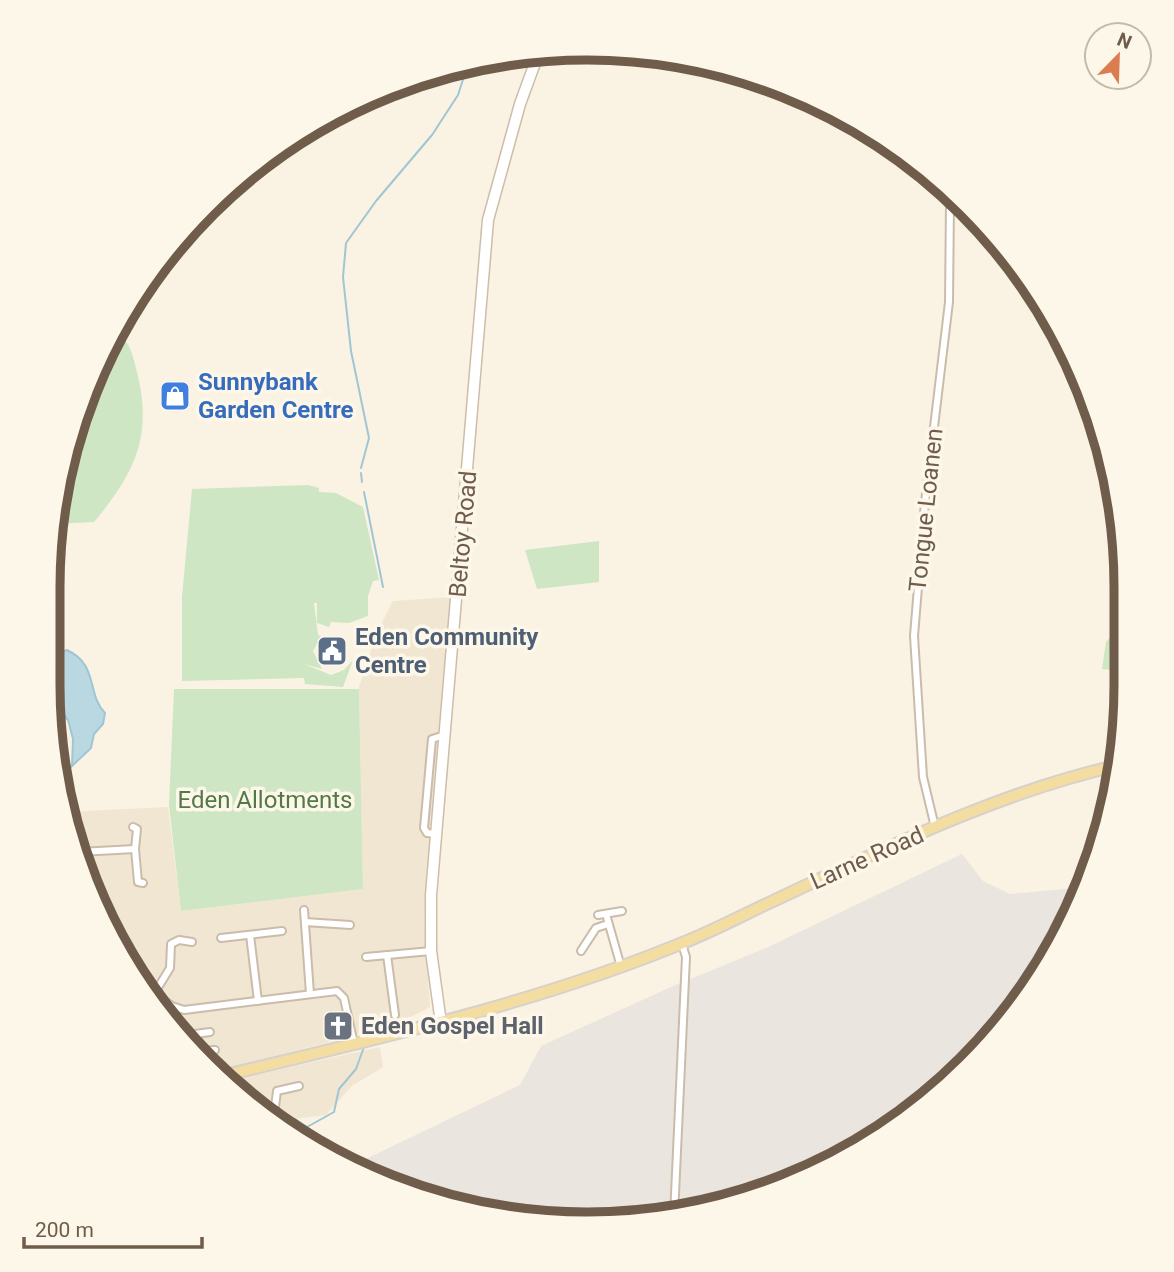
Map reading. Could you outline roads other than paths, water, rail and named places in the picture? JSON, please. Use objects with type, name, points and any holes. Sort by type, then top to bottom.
[{"type":"main road","name":"Beltoy Road","points":[[441,1023],[431,951],[436,834],[488,220],[520,103],[535,62]]},
{"type":"main road","name":"Larne Road","points":[[231,1074],[441,1023],[527,999],[621,967],[682,944],[935,827],[1056,783],[1107,769]]},
{"type":"street","name":"Tongue Loanen","points":[[935,827],[923,778],[914,636],[925,502],[949,302],[950,204]]},
{"type":"street","points":[[137,829],[135,849],[138,883]]},
{"type":"street","points":[[86,852],[135,849]]},
{"type":"street","points":[[304,910],[310,994]]},
{"type":"street","points":[[621,967],[608,924],[602,914],[622,911]]},
{"type":"street","points":[[305,922],[350,925]]},
{"type":"street","points":[[581,951],[596,928],[608,924]]},
{"type":"street","points":[[220,938],[282,931]]},
{"type":"street","points":[[250,935],[258,1001]]},
{"type":"street","points":[[157,990],[170,968],[172,944],[179,940],[192,942]]},
{"type":"street","points":[[675,1205],[686,957],[682,944]]},
{"type":"street","points":[[366,957],[431,951]]},
{"type":"street","points":[[387,955],[394,1016]]},
{"type":"street","points":[[167,1003],[174,1008],[188,1010],[341,992],[348,988]]},
{"type":"street","points":[[341,992],[354,1044]]},
{"type":"street","points":[[174,1008],[174,1012]]},
{"type":"street","points":[[192,1035],[210,1032]]},
{"type":"street","points":[[197,1034],[199,1042]]},
{"type":"street","points":[[207,1051],[215,1051]]},
{"type":"street","points":[[273,1108],[277,1091],[299,1086]]},
{"type":"water","points":[[67,650],[84,663],[99,705],[105,713],[103,724],[94,734],[91,748],[72,766],[73,739],[68,720],[61,712],[60,652]]},
{"type":"waterway","points":[[361,468],[369,438],[351,351],[343,277],[346,243],[376,201],[432,135],[458,95],[465,74]]},
{"type":"waterway","points":[[361,473],[362,482]]},
{"type":"waterway","points":[[364,492],[383,587]]},
{"type":"waterway","points":[[290,1121],[295,1119],[307,1127],[334,1112],[339,1089],[356,1069],[364,1047]]},
{"type":"place","name":"Sunnybank Garden Centre","points":[[175,396]]},
{"type":"place","name":"Eden Community Centre","points":[[332,651]]},
{"type":"place","name":"Eden Gospel Hall","points":[[338,1026]]},
{"type":"park label","name":"Eden Allotments","points":[[265,800]]}]
